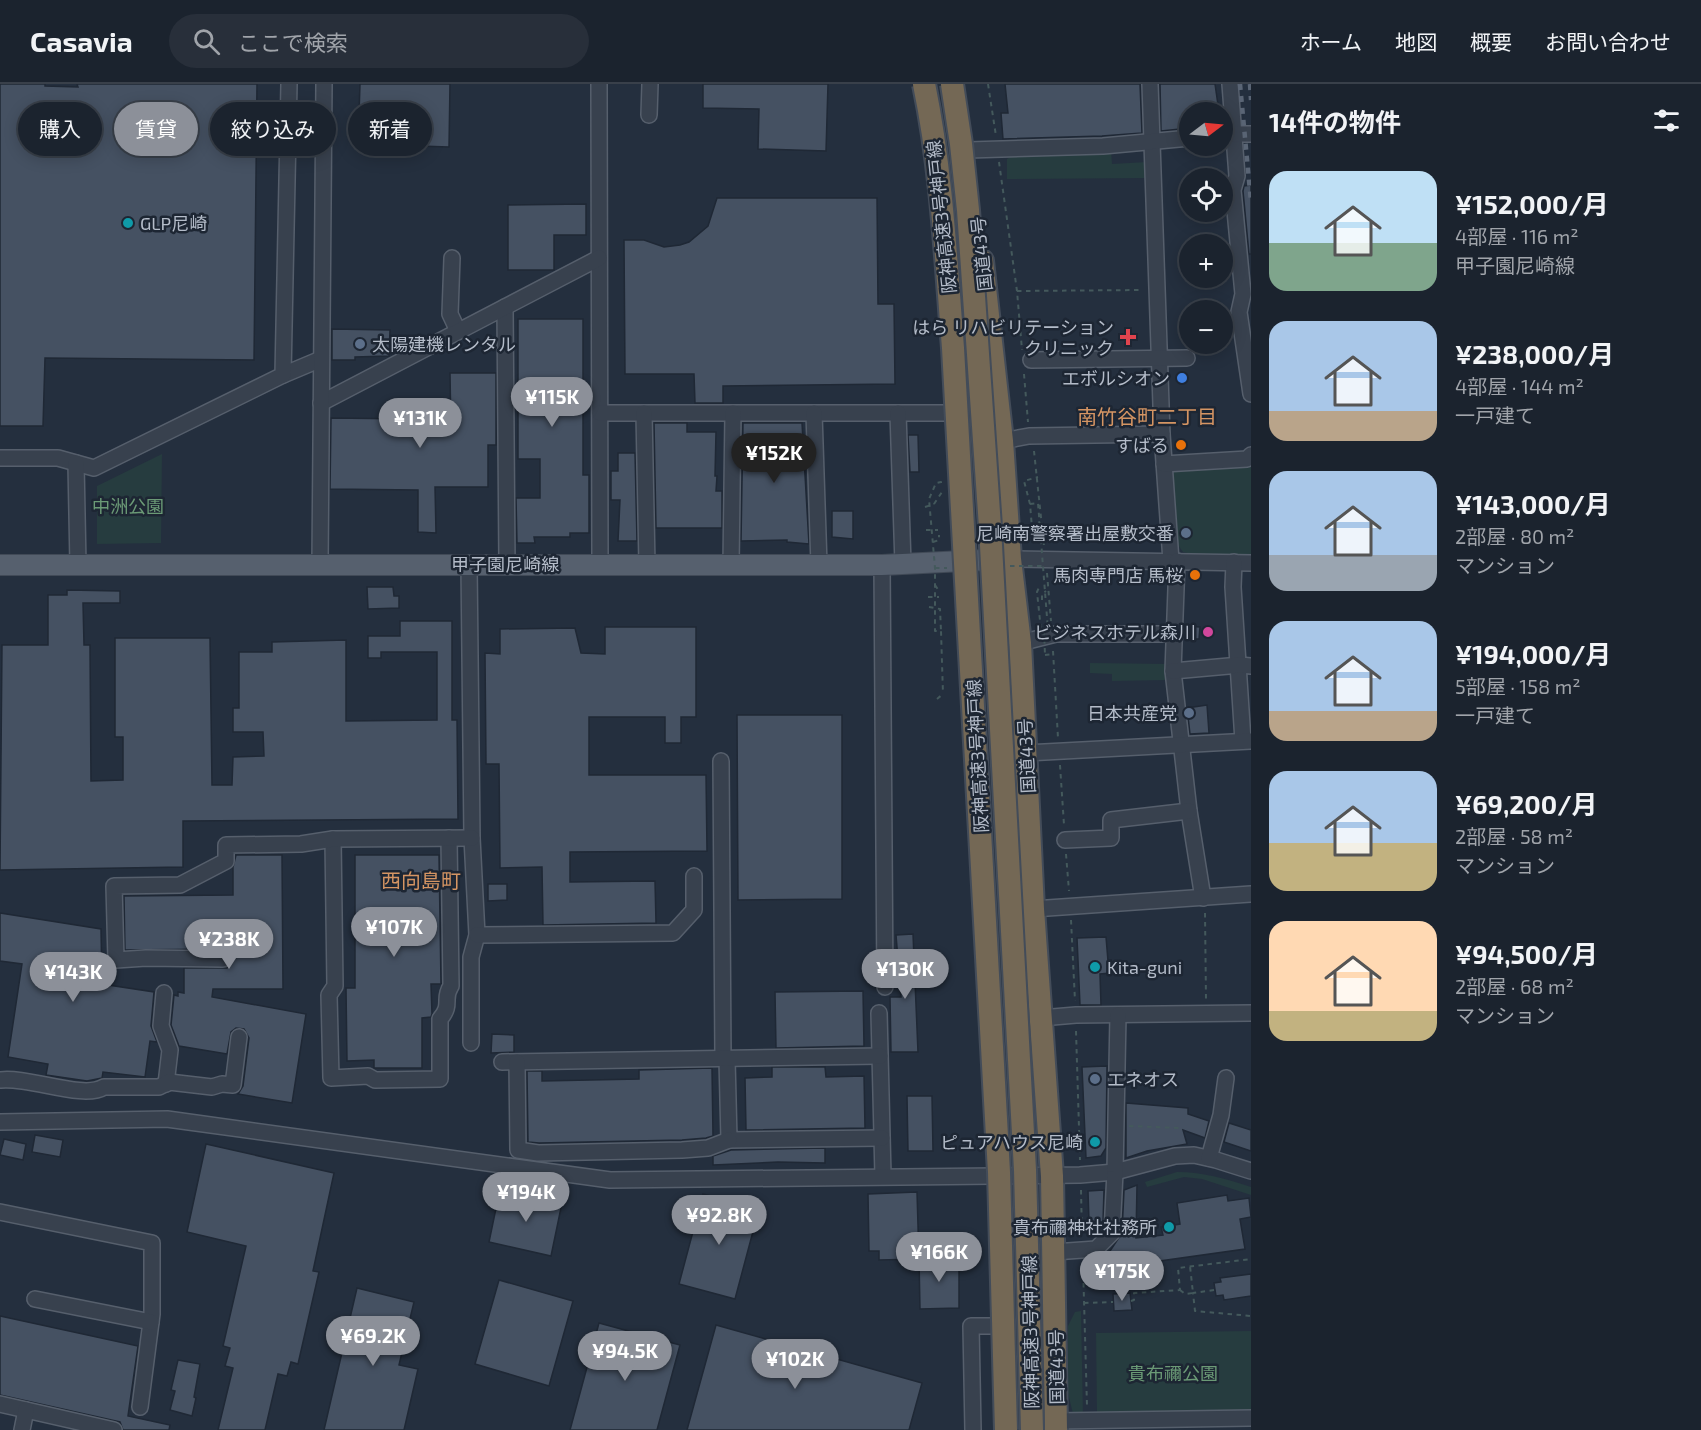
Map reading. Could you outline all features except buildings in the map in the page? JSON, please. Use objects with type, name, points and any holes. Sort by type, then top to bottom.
[{"type":"highway","name":"国道43号","points":[[922,84],[942,224],[952,352],[997,1176],[1004,1430]]},
{"type":"highway","name":"阪神高速3号神戸線","points":[[922,84],[930,114],[943,218],[953,348],[999,1172],[1004,1430]]},
{"type":"highway","name":"阪神高速3号神戸線","points":[[952,84],[968,210],[990,539],[1026,1170],[1032,1430]]},
{"type":"highway","name":"国道43号","points":[[959,84],[969,150],[1002,441],[1020,643],[1033,909],[1052,1176],[1056,1425]]},
{"type":"main road","name":"甲子園尼崎線","points":[[0,565],[882,565],[1011,559]]},
{"type":"street","points":[[283,375],[289,84]]},
{"type":"street","points":[[320,564],[324,84]]},
{"type":"street","points":[[598,84],[600,564]]},
{"type":"street","points":[[649,115],[650,84]]},
{"type":"street","points":[[1150,84],[1162,434],[1174,561],[1173,671],[1189,811],[1203,898]]},
{"type":"street","points":[[1230,84],[1230,102]]},
{"type":"street","points":[[1233,134],[1251,134]]},
{"type":"street","points":[[969,150],[1179,139]]},
{"type":"street","points":[[1233,155],[1237,176],[1233,190],[1243,294],[1239,312],[1251,394]]},
{"type":"street","points":[[452,258],[450,314],[458,331]]},
{"type":"street","points":[[321,403],[599,258]]},
{"type":"street","points":[[505,307],[507,564]]},
{"type":"street","points":[[1026,360],[1187,358]]},
{"type":"street","points":[[0,458],[58,458],[94,468],[283,375],[321,359]]},
{"type":"street","points":[[600,413],[954,413]]},
{"type":"street","points":[[644,413],[647,564]]},
{"type":"street","points":[[731,565],[733,413]]},
{"type":"street","points":[[814,413],[819,565]]},
{"type":"street","points":[[898,413],[903,564]]},
{"type":"street","points":[[1002,441],[1029,436],[1162,434]]},
{"type":"street","points":[[1164,464],[1247,459],[1251,456]]},
{"type":"street","points":[[76,463],[78,565]]},
{"type":"street","points":[[1011,559],[1251,563]]},
{"type":"street","points":[[1026,753],[1247,741],[1244,665],[1236,623],[1233,586],[1234,562]]},
{"type":"street","points":[[469,564],[472,838],[477,935],[471,957],[471,1043]]},
{"type":"street","points":[[882,565],[885,987]]},
{"type":"street","points":[[1020,643],[1048,633],[1175,634]]},
{"type":"street","points":[[1173,671],[1244,665]]},
{"type":"street","points":[[721,761],[725,1059],[729,1140]]},
{"type":"street","points":[[1065,840],[1111,838],[1111,820],[1189,811]]},
{"type":"street","points":[[223,959],[116,960],[114,886],[180,885],[226,861],[226,846],[301,844],[333,838],[472,838]]},
{"type":"street","points":[[333,838],[335,986],[328,995],[332,1078],[368,1076],[375,1080],[440,1079],[440,1019],[447,1010],[447,991],[451,986],[449,838]]},
{"type":"street","points":[[477,935],[673,933],[694,910],[694,876]]},
{"type":"street","points":[[1033,909],[1251,894]]},
{"type":"street","points":[[164,993],[161,1026],[170,1050],[166,1083]]},
{"type":"street","points":[[879,1013],[883,1176]]},
{"type":"street","points":[[1041,1018],[1076,1015],[1251,1013]]},
{"type":"street","points":[[1054,1252],[1096,1249],[1112,1233],[1118,1015]]},
{"type":"street","points":[[0,1080],[12,1078],[88,1091],[98,1091],[104,1087],[159,1087],[169,1082],[212,1087],[222,1084],[233,1085],[239,1037]]},
{"type":"street","points":[[880,1056],[510,1062],[518,1150],[537,1153],[682,1150],[708,1148],[729,1140],[882,1138]]},
{"type":"street","points":[[1209,1158],[1221,1115],[1226,1078]]},
{"type":"street","points":[[0,1122],[167,1119],[610,1180],[1080,1175],[1115,1172],[1175,1156],[1194,1155],[1251,1171]]},
{"type":"street","points":[[0,1212],[152,1243],[151,1322],[140,1407]]},
{"type":"street","points":[[35,1299],[151,1322]]},
{"type":"street","points":[[973,1430],[971,1326],[1001,1326]]},
{"type":"street","points":[[0,1404],[114,1430]]},
{"type":"street","points":[[22,1430],[27,1410]]},
{"type":"street","points":[[1056,1425],[1087,1421],[1251,1418]]},
{"type":"path","points":[[988,84],[1026,360],[1029,436],[1036,457],[1038,477],[1047,583],[1048,633],[1045,655],[1053,654]]},
{"type":"path","points":[[1017,291],[1157,290]]},
{"type":"path","points":[[1038,477],[1024,481],[1030,504],[1033,540],[1038,543]]},
{"type":"path","points":[[925,507],[934,504],[942,494],[941,482],[936,483],[929,499],[933,543],[935,585],[935,631],[942,631]]},
{"type":"path","points":[[1030,504],[1038,503],[1038,523],[1041,532],[1046,591],[1044,600],[1053,654],[1070,907],[1076,1015],[1087,1421]]},
{"type":"path","points":[[926,530],[938,530]]},
{"type":"path","points":[[933,543],[939,540],[939,535]]},
{"type":"path","points":[[1047,583],[1041,585],[1037,592],[1041,630],[1048,633]]},
{"type":"path","points":[[935,585],[939,591]]},
{"type":"path","points":[[928,597],[939,597]]},
{"type":"path","points":[[929,607],[940,609],[942,631],[943,694],[937,699]]},
{"type":"path","points":[[1203,898],[1206,1014]]},
{"type":"path","points":[[1116,1125],[1180,1128]]},
{"type":"path","points":[[1180,1290],[1178,1268],[1251,1259]]},
{"type":"path","points":[[1190,1266],[1195,1311],[1251,1316]]},
{"type":"path","points":[[1131,1301],[1134,1300],[1134,1293],[1180,1290],[1185,1294],[1214,1290]]},
{"type":"path","points":[[1084,1303],[1113,1302]]},
{"type":"green space","points":[[1111,151],[1112,164],[1147,162],[1147,178],[1007,179],[1007,159],[1012,156]]},
{"type":"green space","name":"中洲公園","points":[[162,454],[161,543],[97,544],[97,486]]},
{"type":"green space","points":[[1251,461],[1251,555],[1196,555],[1183,552],[1178,545],[1173,475],[1175,470]]},
{"type":"green space","points":[[1090,663],[1168,664],[1168,680],[1112,681],[1112,674],[1090,673]]},
{"type":"green space","points":[[1177,1172],[1206,1175],[1242,1184],[1251,1187],[1251,1195],[1202,1179],[1184,1177],[1147,1187],[1145,1182]]},
{"type":"green space","points":[[1081,1311],[1083,1415],[1073,1414],[1068,1393],[1068,1326],[1075,1312]]},
{"type":"green space","name":"貴布禰公園","points":[[1251,1331],[1251,1413],[1097,1415],[1096,1333]]},
{"type":"railway","points":[[1240,84],[1251,202]]},
{"type":"railway","points":[[1250,84],[1251,100]]},
{"type":"place","name":"GLP尼崎","points":[[128,223]]},
{"type":"place","name":"はら リハビリテーション クリニック","points":[[1128,337]]},
{"type":"place","name":"太陽建機レンタル","points":[[360,344]]},
{"type":"place","name":"エボルシオン","points":[[1182,378]]},
{"type":"place","name":"すばる","points":[[1181,445]]},
{"type":"place","name":"尼崎南警察署出屋敷交番","points":[[1186,533]]},
{"type":"place","name":"馬肉専門店 馬桜","points":[[1195,575]]},
{"type":"place","name":"ビジネスホテル森川","points":[[1208,632]]},
{"type":"place","name":"日本共産党","points":[[1189,713]]},
{"type":"place","name":"Kita-guni","points":[[1095,967]]},
{"type":"place","name":"エネオス","points":[[1095,1079]]},
{"type":"place","name":"ピュアハウス尼崎","points":[[1095,1142]]},
{"type":"place","name":"貴布禰神社社務所","points":[[1169,1227]]},
{"type":"district","name":"南竹谷町二丁目","points":[[1147,416]]},
{"type":"district","name":"西向島町","points":[[421,880]]}]
